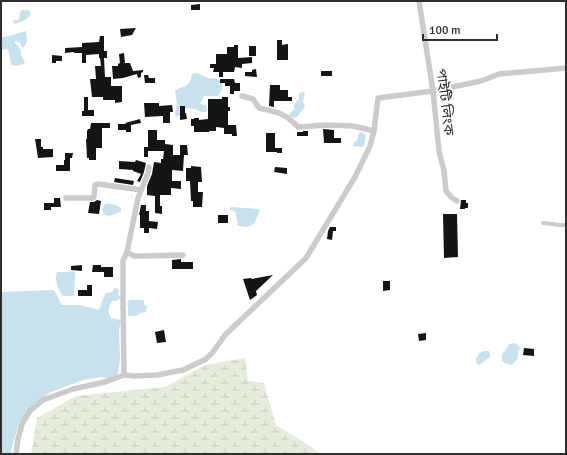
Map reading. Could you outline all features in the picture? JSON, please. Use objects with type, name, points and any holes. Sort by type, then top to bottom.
[{"type":"street","name":"পাইটি লিংক","points":[[419,1],[433,91],[439,151],[444,171],[446,191],[457,201]]},
{"type":"street","points":[[16,454],[22,424],[30,411],[43,400],[73,389],[106,382],[124,375],[143,376],[183,370],[206,359],[225,335],[306,258],[355,177],[370,146],[374,131],[378,98],[433,91],[481,81],[499,74],[566,68]]},
{"type":"street","points":[[242,96],[253,99],[259,108],[279,113],[291,119],[298,127],[326,125],[353,126],[374,131]]},
{"type":"street","points":[[124,375],[123,261],[127,252],[138,198],[149,166]]},
{"type":"street","points":[[66,198],[93,198],[95,185],[98,184],[141,190]]},
{"type":"street","points":[[543,223],[560,225],[566,224]]},
{"type":"street","points":[[127,252],[134,256],[183,256]]},
{"type":"green space","points":[[245,358],[248,381],[264,383],[276,425],[304,442],[320,454],[31,454],[37,418],[76,396],[165,387],[205,365]]},
{"type":"water","points":[[22,10],[28,10],[31,13],[26,19],[14,24],[13,20],[19,20],[20,12]]},
{"type":"water","points":[[26,31],[27,42],[23,48],[21,43],[15,41],[21,50],[21,55],[25,63],[18,66],[11,65],[9,52],[7,49],[2,50],[1,37]]},
{"type":"water","points":[[195,73],[208,78],[220,80],[222,82],[221,92],[218,96],[204,96],[200,104],[206,105],[206,112],[183,108],[180,115],[176,117],[175,113],[177,104],[175,91],[186,86],[191,79],[192,74]]},
{"type":"water","points":[[299,93],[305,93],[303,101],[305,106],[295,118],[289,116],[295,109],[295,103],[299,100]]},
{"type":"water","points":[[361,132],[366,135],[364,146],[353,146],[359,133]]},
{"type":"water","points":[[105,204],[117,206],[121,208],[121,211],[107,216],[102,209]]},
{"type":"water","points":[[231,207],[260,210],[254,224],[247,227],[238,226],[236,213],[230,210]]},
{"type":"water","points":[[57,272],[75,272],[74,296],[63,296],[57,284]]},
{"type":"water","points":[[116,288],[119,290],[118,295],[120,296],[120,299],[112,301],[109,311],[111,318],[121,320],[119,330],[120,359],[118,374],[110,379],[101,377],[83,380],[51,392],[34,404],[19,423],[11,454],[1,454],[1,292],[54,290],[62,305],[80,305],[99,310],[106,293],[112,292]]},
{"type":"water","points":[[129,300],[144,301],[144,305],[147,306],[146,312],[140,313],[136,316],[128,316],[127,304]]},
{"type":"water","points":[[515,343],[520,349],[518,358],[512,365],[505,363],[502,361],[503,353],[509,344]]},
{"type":"water","points":[[489,351],[490,357],[479,365],[476,362],[476,358],[479,353]]},
{"type":"building","points":[[200,4],[200,10],[191,10],[191,5]]},
{"type":"building","points":[[136,28],[132,35],[121,37],[120,29]]},
{"type":"building","points":[[100,36],[104,36],[104,51],[107,51],[107,58],[104,58],[105,77],[111,77],[111,86],[122,86],[122,102],[115,103],[115,100],[103,100],[103,97],[92,97],[90,79],[96,79],[95,66],[101,66],[99,54],[86,55],[86,63],[82,63],[82,53],[65,53],[65,48],[82,47],[82,43],[99,42]]},
{"type":"building","points":[[277,40],[282,40],[282,45],[288,44],[288,60],[277,60]]},
{"type":"building","points":[[234,45],[238,45],[238,58],[252,57],[252,63],[242,64],[242,68],[235,67],[234,72],[223,72],[223,77],[219,77],[219,72],[213,72],[214,68],[210,68],[210,64],[216,64],[216,54],[227,54],[227,47],[234,47]]},
{"type":"building","points":[[249,46],[256,46],[256,56],[249,56]]},
{"type":"building","points":[[124,53],[125,63],[130,63],[133,71],[143,70],[141,77],[138,78],[137,74],[113,79],[112,66],[118,66],[120,63],[119,54]]},
{"type":"building","points":[[52,55],[62,56],[62,61],[52,63]]},
{"type":"building","points":[[256,69],[257,77],[245,76],[245,72],[252,72],[252,70]]},
{"type":"building","points":[[321,71],[332,71],[332,76],[321,76]]},
{"type":"building","points":[[144,75],[148,75],[149,78],[155,78],[155,83],[145,83]]},
{"type":"building","points":[[220,79],[234,79],[235,83],[240,83],[240,91],[234,91],[234,94],[230,94],[230,86],[225,86],[225,83],[220,83]]},
{"type":"building","points":[[270,85],[280,85],[280,90],[288,90],[288,97],[292,97],[292,101],[274,101],[274,107],[269,106]]},
{"type":"building","points":[[84,97],[88,97],[88,110],[94,110],[94,116],[82,116],[82,111],[84,111]]},
{"type":"building","points":[[222,97],[228,97],[228,107],[230,107],[230,111],[228,111],[228,125],[236,125],[237,136],[232,136],[232,134],[224,134],[224,128],[216,127],[216,131],[194,132],[194,126],[191,126],[191,119],[208,119],[208,99],[222,99]]},
{"type":"building","points":[[144,103],[159,103],[159,106],[172,105],[173,112],[170,112],[170,123],[163,123],[163,116],[145,117]]},
{"type":"building","points":[[180,106],[185,106],[187,119],[180,120]]},
{"type":"building","points":[[140,119],[141,123],[131,125],[131,132],[126,132],[126,130],[118,130],[118,124],[126,124],[125,123]]},
{"type":"building","points":[[91,123],[110,123],[110,128],[102,128],[102,148],[96,148],[96,160],[89,160],[89,158],[87,158],[86,139],[87,131],[90,129]]},
{"type":"building","points":[[323,129],[334,130],[334,138],[341,138],[341,143],[324,143]]},
{"type":"building","points":[[148,130],[157,130],[157,140],[165,140],[165,144],[173,145],[173,155],[180,155],[180,145],[187,145],[188,155],[184,155],[183,171],[172,170],[172,181],[181,181],[181,189],[171,188],[171,195],[160,195],[162,214],[155,213],[155,196],[147,195],[147,186],[152,174],[154,162],[161,163],[164,151],[148,151],[148,157],[144,157],[144,147],[148,147]]},
{"type":"building","points":[[308,131],[308,136],[297,136],[297,132]]},
{"type":"building","points":[[266,133],[275,133],[275,148],[282,148],[282,153],[266,152]]},
{"type":"building","points":[[35,139],[41,139],[41,147],[43,147],[43,149],[53,149],[53,157],[38,158]]},
{"type":"building","points":[[65,153],[73,153],[72,158],[70,158],[70,171],[56,171],[56,165],[64,165]]},
{"type":"building","points":[[136,160],[146,163],[140,182],[137,181],[141,174],[133,170],[119,169],[119,161],[135,162]]},
{"type":"building","points":[[191,166],[201,167],[202,182],[198,182],[198,192],[203,192],[202,207],[193,207],[193,201],[191,201],[190,181],[186,181],[186,168],[191,168]]},
{"type":"building","points":[[275,167],[287,168],[287,174],[274,172]]},
{"type":"building","points":[[115,178],[134,181],[133,185],[114,182]]},
{"type":"building","points":[[54,198],[60,198],[61,207],[51,207],[51,210],[44,210],[44,203],[54,203]]},
{"type":"building","points":[[97,200],[101,201],[99,214],[88,213],[90,202]]},
{"type":"building","points":[[461,200],[466,200],[466,203],[468,203],[468,208],[460,209]]},
{"type":"building","points":[[141,205],[146,205],[146,211],[149,211],[149,221],[158,222],[157,229],[149,228],[149,233],[144,233],[144,228],[140,228],[139,215]]},
{"type":"building","points":[[443,214],[457,214],[458,257],[444,258]]},
{"type":"building","points":[[218,215],[228,215],[228,223],[218,223]]},
{"type":"building","points":[[330,227],[336,227],[336,231],[333,231],[332,240],[327,239]]},
{"type":"building","points":[[181,259],[181,262],[193,262],[193,269],[172,269],[172,260]]},
{"type":"building","points":[[82,265],[82,271],[71,270],[71,266]]},
{"type":"building","points":[[93,265],[113,267],[113,277],[104,277],[104,272],[92,272]]},
{"type":"building","points":[[273,275],[256,291],[257,295],[250,300],[243,279]]},
{"type":"building","points":[[383,281],[390,281],[390,290],[383,291]]},
{"type":"building","points":[[87,285],[92,285],[92,296],[78,296],[78,290],[87,290]]},
{"type":"building","points":[[164,330],[166,342],[157,343],[155,332]]},
{"type":"building","points":[[426,333],[426,340],[419,341],[418,334]]},
{"type":"building","points":[[524,348],[534,349],[534,356],[523,355]]}]
